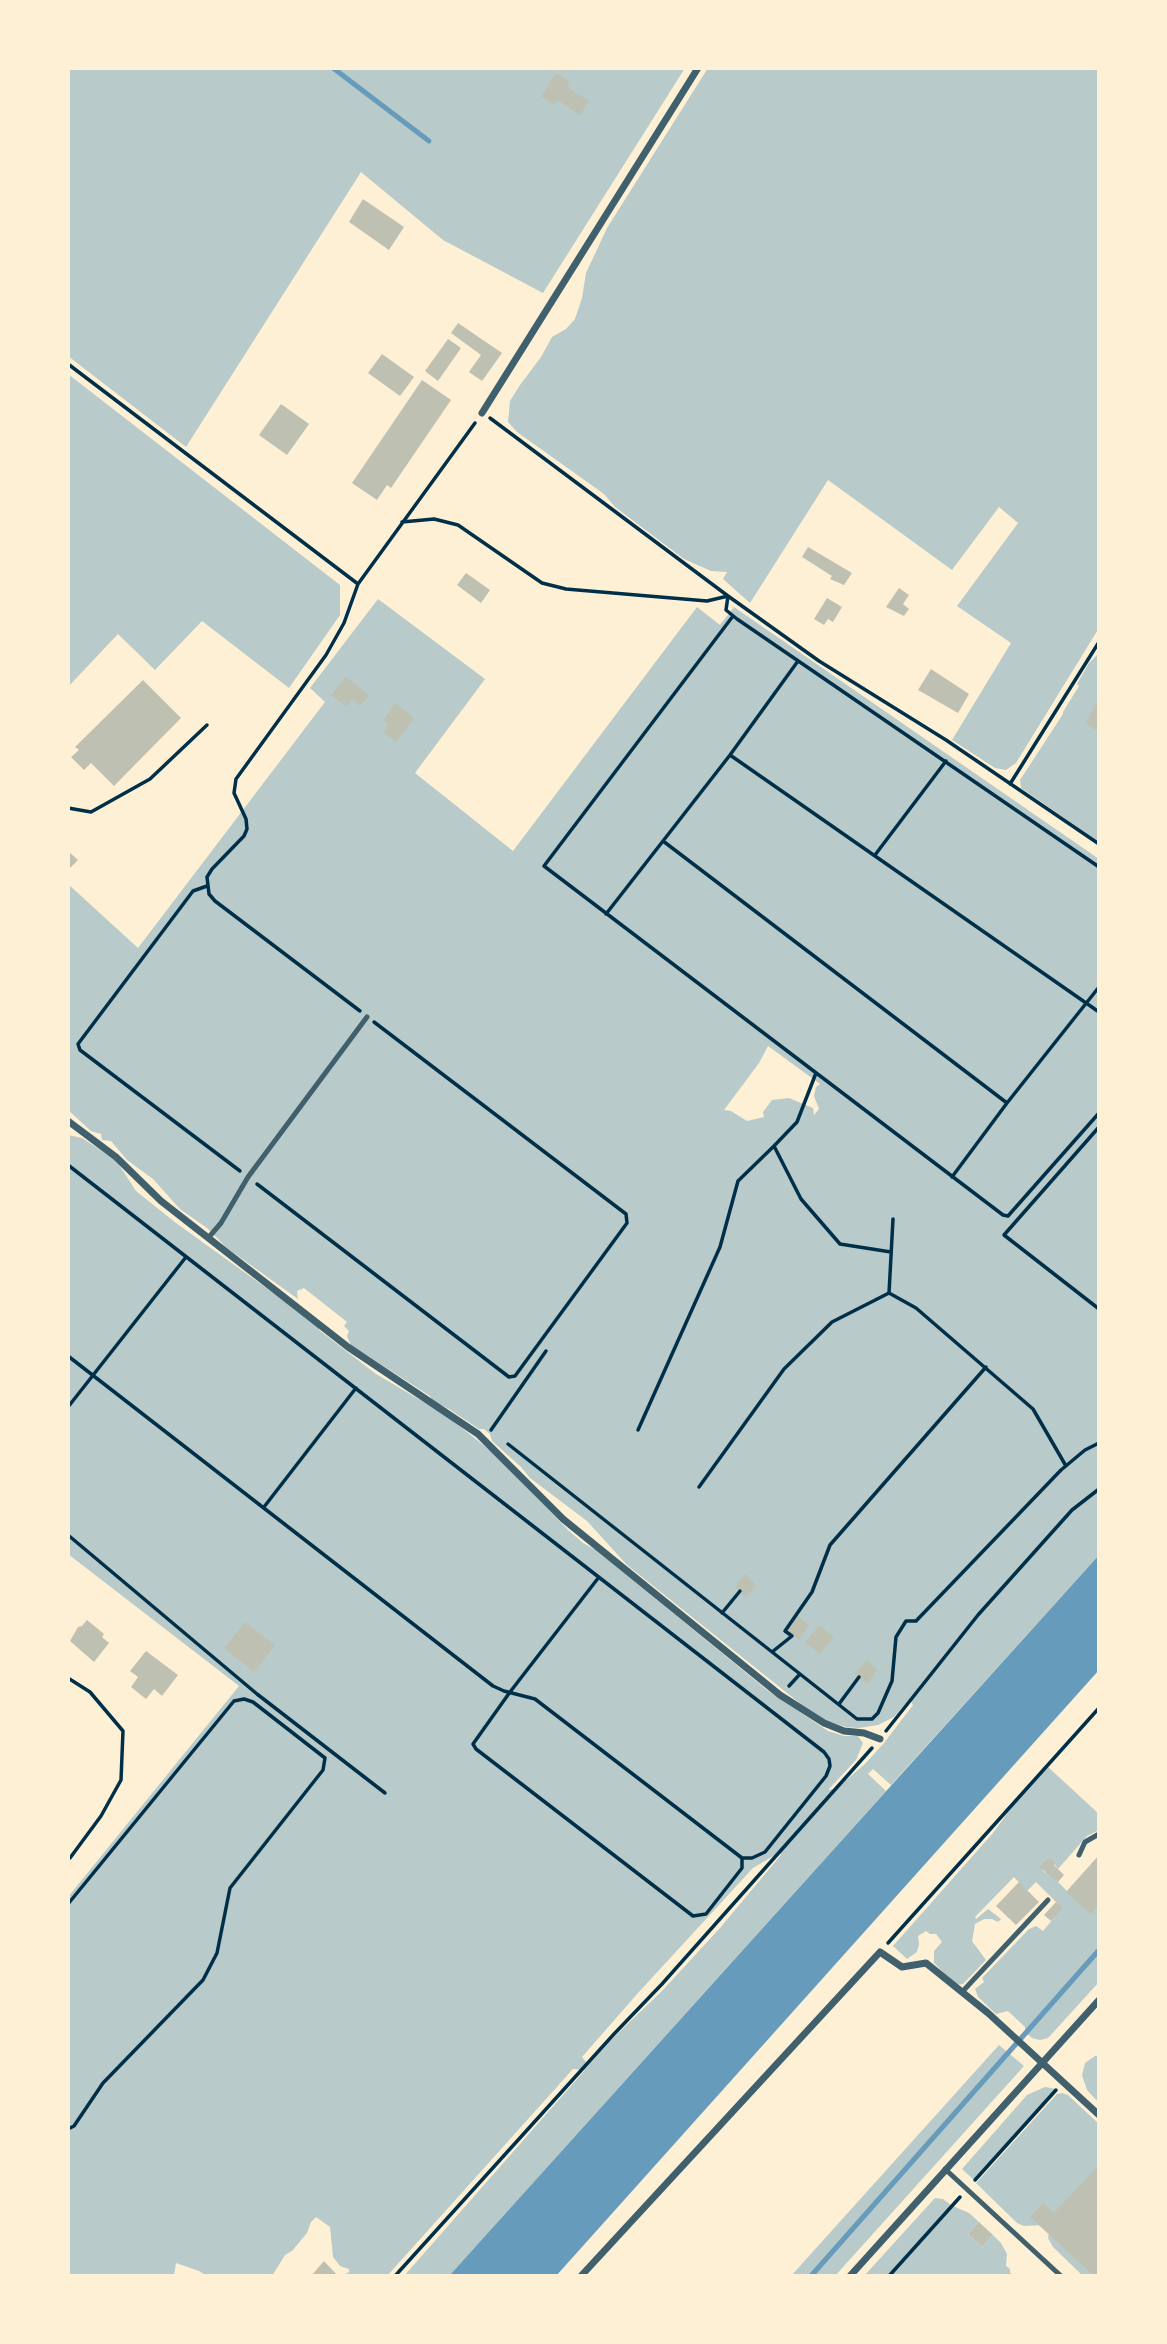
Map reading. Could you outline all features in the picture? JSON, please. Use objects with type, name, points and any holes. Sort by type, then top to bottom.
[{"type":"street","points":[[482,413],[698,68]]},
{"type":"street","points":[[68,1121],[116,1157],[161,1201],[348,1347],[478,1434],[562,1519],[780,1695],[824,1723],[844,1731],[864,1732],[880,1739]]},
{"type":"street","points":[[581,2276],[880,1952],[902,1967],[926,1963],[1011,2034],[1099,2115]]},
{"type":"street","points":[[851,2275],[1099,2000]]},
{"type":"lane","points":[[209,1237],[221,1223],[248,1177],[367,1017]]},
{"type":"lane","points":[[1079,1854],[1085,1842],[1099,1834]]},
{"type":"lane","points":[[962,1992],[1048,1900]]},
{"type":"lane","points":[[946,2169],[1061,2276]]},
{"type":"path","points":[[68,364],[358,584],[482,413],[819,661],[946,740],[1099,844]]},
{"type":"path","points":[[402,522],[434,519],[458,525],[542,583],[566,589],[707,601],[728,596]]},
{"type":"path","points":[[728,596],[726,610],[1099,867]]},
{"type":"path","points":[[733,615],[544,866],[1003,1215],[1007,1216],[1099,1113]]},
{"type":"path","points":[[1010,784],[1099,642]]},
{"type":"path","points":[[606,914],[730,755],[798,661]]},
{"type":"path","points":[[68,808],[91,812],[150,779],[207,725]]},
{"type":"path","points":[[730,755],[1099,1012]]},
{"type":"path","points":[[875,855],[946,761]]},
{"type":"path","points":[[663,841],[1007,1104]]},
{"type":"path","points":[[952,1177],[1099,987]]},
{"type":"path","points":[[638,1430],[720,1247],[738,1181],[797,1122],[816,1073]]},
{"type":"path","points":[[1099,1126],[1004,1235],[1099,1310]]},
{"type":"path","points":[[774,1146],[801,1199],[840,1244],[891,1252]]},
{"type":"path","points":[[68,1165],[824,1752],[830,1759],[826,1776],[765,1852],[752,1858],[742,1858],[535,1699],[493,1686],[68,1356]]},
{"type":"path","points":[[889,1293],[893,1219]]},
{"type":"path","points":[[68,1408],[186,1257]]},
{"type":"path","points":[[889,1293],[916,1308],[1033,1409],[1066,1466]]},
{"type":"path","points":[[699,1487],[784,1369],[832,1322],[889,1293]]},
{"type":"path","points":[[546,1351],[490,1430],[858,1719],[872,1719],[878,1713],[892,1681],[895,1637],[906,1621],[916,1621],[1066,1466],[1085,1450],[1099,1443]]},
{"type":"path","points":[[772,1652],[792,1636],[785,1631],[812,1592],[830,1545],[986,1367]]},
{"type":"path","points":[[264,1507],[356,1388]]},
{"type":"path","points":[[395,2276],[614,2034],[663,1984],[880,1739],[978,1615],[1072,1510],[1099,1489]]},
{"type":"path","points":[[68,1535],[257,1694],[385,1793]]},
{"type":"path","points":[[599,1577],[473,1744],[693,1916],[706,1914],[742,1868],[742,1858]]},
{"type":"path","points":[[722,1613],[740,1591]]},
{"type":"path","points":[[722,1613],[737,1625],[744,1630],[734,1623],[722,1613]]},
{"type":"path","points":[[780,1695],[800,1674]]},
{"type":"path","points":[[68,1678],[90,1692],[123,1731],[121,1780],[102,1816],[70,1858]]},
{"type":"path","points":[[839,1704],[859,1678]]},
{"type":"path","points":[[68,1904],[234,1701],[244,1699],[253,1702],[325,1758],[323,1770],[230,1888],[217,1953],[203,1979],[103,2083],[74,2126],[68,2129]]},
{"type":"path","points":[[880,1952],[1099,1708]]},
{"type":"path","points":[[889,2276],[1064,2082]]},
{"type":"shaded area","points":[[68,68],[685,68],[543,293],[443,240],[361,172],[186,447],[68,356]]},
{"type":"shaded area","points":[[708,68],[1099,68],[1099,628],[1016,763],[1006,770],[995,768],[952,740],[1011,643],[957,606],[1018,523],[999,507],[952,570],[828,480],[750,603],[723,579],[727,572],[711,571],[684,559],[615,507],[604,494],[517,432],[508,422],[510,401],[520,385],[552,337],[566,329],[575,319],[586,273],[607,228]]},
{"type":"shaded area","points":[[68,374],[340,585],[340,615],[289,688],[202,621],[155,670],[118,634],[68,687]]},
{"type":"shaded area","points":[[378,599],[485,679],[415,773],[513,851],[697,607],[720,625],[734,607],[1099,859],[1099,1555],[891,1785],[873,1769],[868,1774],[886,1791],[449,2276],[404,2276],[585,2070],[573,2069],[387,2276],[342,2276],[349,2272],[349,2269],[340,2266],[333,2257],[330,2227],[316,2217],[307,2233],[292,2251],[285,2255],[272,2276],[207,2276],[176,2263],[174,2276],[68,2276],[68,1897],[239,1686],[68,1554],[68,1135],[82,1138],[116,1160],[136,1191],[319,1326],[319,1330],[376,1374],[447,1416],[492,1452],[583,1543],[596,1550],[767,1690],[828,1731],[844,1736],[858,1736],[863,1743],[856,1760],[828,1790],[837,1788],[866,1763],[913,1705],[911,1702],[905,1704],[894,1717],[878,1725],[858,1728],[827,1721],[802,1705],[627,1565],[587,1521],[530,1478],[492,1441],[490,1434],[484,1429],[479,1429],[433,1401],[430,1396],[351,1345],[347,1336],[349,1331],[344,1326],[347,1322],[304,1288],[297,1291],[298,1299],[227,1248],[207,1228],[180,1209],[153,1179],[127,1160],[111,1141],[102,1140],[101,1134],[91,1131],[68,1110],[68,884],[138,948],[325,702],[310,688]],"holes":[[[768,1046],[820,1084],[816,1087],[814,1096],[819,1109],[814,1115],[813,1108],[789,1098],[772,1100],[763,1112],[764,1117],[747,1121],[731,1111],[724,1110],[759,1063]],[[780,1852],[781,1855],[720,1928],[585,2069],[586,2062],[582,2057],[638,1993],[753,1868]]]},
{"type":"shaded area","points":[[1099,653],[1099,842],[1021,788],[1020,780],[1063,714],[1089,663]]},
{"type":"shaded area","points":[[1048,1767],[1099,1814],[1099,1830],[1087,1836],[1058,1869],[1049,1857],[1040,1867],[1067,1891],[1099,1905],[1099,1982],[1048,2038],[1040,2040],[1025,2032],[1025,2027],[1008,2011],[996,2014],[978,1997],[975,1989],[984,1982],[982,1978],[1029,1929],[1036,1926],[1043,1931],[1062,1908],[1036,1882],[1027,1891],[1014,1877],[975,1917],[976,1919],[988,1909],[1001,1919],[998,1922],[984,1919],[975,1924],[972,1941],[986,1960],[963,1984],[956,1985],[934,1963],[934,1951],[942,1942],[936,1934],[926,1931],[918,1936],[917,1952],[907,1959],[893,1946]]},
{"type":"shaded area","points":[[999,2045],[1024,2066],[835,2276],[791,2276]]},
{"type":"shaded area","points":[[1099,2056],[1099,2103],[1087,2090],[1082,2075],[1085,2063]]},
{"type":"shaded area","points":[[1045,2087],[1056,2089],[974,2180],[962,2169],[1027,2095]]},
{"type":"shaded area","points":[[1057,2094],[1068,2095],[1099,2124],[1099,2276],[1083,2276],[1053,2247],[1048,2238],[1049,2233],[1043,2225],[1024,2226],[1017,2223],[976,2183]]},
{"type":"shaded area","points":[[935,2198],[943,2199],[951,2205],[887,2276],[864,2276]]},
{"type":"shaded area","points":[[953,2206],[969,2213],[979,2222],[968,2234],[982,2247],[993,2235],[1001,2243],[1007,2254],[1006,2266],[1010,2273],[1017,2276],[891,2276]]},
{"type":"water","points":[[1099,1555],[1099,1670],[556,2276],[449,2276]]},
{"type":"building","points":[[556,73],[570,82],[567,87],[589,101],[580,115],[557,100],[554,105],[541,96]]},
{"type":"building","points":[[363,199],[404,227],[389,250],[349,222]]},
{"type":"building","points":[[458,323],[502,353],[482,381],[469,372],[481,355],[451,333]]},
{"type":"building","points":[[448,339],[461,348],[438,381],[425,371]]},
{"type":"building","points":[[382,354],[414,377],[400,396],[368,373]]},
{"type":"building","points":[[422,380],[451,400],[391,488],[387,485],[377,500],[352,483]]},
{"type":"building","points":[[281,404],[309,424],[287,455],[259,435]]},
{"type":"building","points":[[808,547],[852,573],[844,585],[830,579],[832,576],[802,557]]},
{"type":"building","points":[[466,573],[490,590],[481,603],[457,585]]},
{"type":"building","points":[[899,588],[909,595],[903,604],[909,609],[904,616],[886,607]]},
{"type":"building","points":[[827,598],[842,607],[833,622],[828,619],[824,625],[814,619]]},
{"type":"building","points":[[931,669],[969,694],[958,713],[918,690]]},
{"type":"building","points":[[346,677],[369,695],[360,706],[352,699],[346,707],[331,695]]},
{"type":"building","points":[[143,680],[181,718],[114,786],[91,763],[84,770],[71,757],[79,750],[75,747]]},
{"type":"building","points":[[1099,699],[1099,732],[1086,723]]},
{"type":"building","points":[[395,703],[414,718],[396,742],[383,732],[389,725],[383,721]]},
{"type":"building","points":[[68,851],[78,860],[68,870]]},
{"type":"building","points":[[745,1574],[756,1585],[746,1597],[735,1587]]},
{"type":"building","points":[[798,1616],[809,1625],[799,1640],[787,1630]]},
{"type":"building","points":[[87,1620],[104,1634],[102,1637],[109,1643],[94,1662],[70,1641],[78,1627]]},
{"type":"building","points":[[245,1622],[275,1645],[254,1672],[224,1648]]},
{"type":"building","points":[[819,1625],[834,1637],[820,1654],[805,1643]]},
{"type":"building","points":[[146,1651],[178,1675],[162,1696],[154,1689],[146,1699],[131,1687],[138,1677],[130,1671]]},
{"type":"building","points":[[866,1660],[877,1670],[867,1684],[855,1674]]},
{"type":"building","points":[[1099,1855],[1099,1905],[1091,1914],[1066,1892]]},
{"type":"building","points":[[1049,1857],[1064,1875],[1058,1882],[1039,1867]]},
{"type":"building","points":[[1019,1882],[1039,1902],[1016,1925],[996,1906]]},
{"type":"building","points":[[1056,1902],[1063,1908],[1051,1921],[1044,1915]]},
{"type":"building","points":[[1099,2165],[1099,2276],[1094,2276],[1030,2217],[1043,2203],[1054,2213]]},
{"type":"building","points":[[979,2222],[993,2235],[982,2247],[968,2234]]},
{"type":"building","points":[[324,2261],[338,2276],[311,2276]]},
{"type":"waterway","points":[[333,68],[429,141]]},
{"type":"waterway","points":[[811,2276],[1099,1950]]}]
